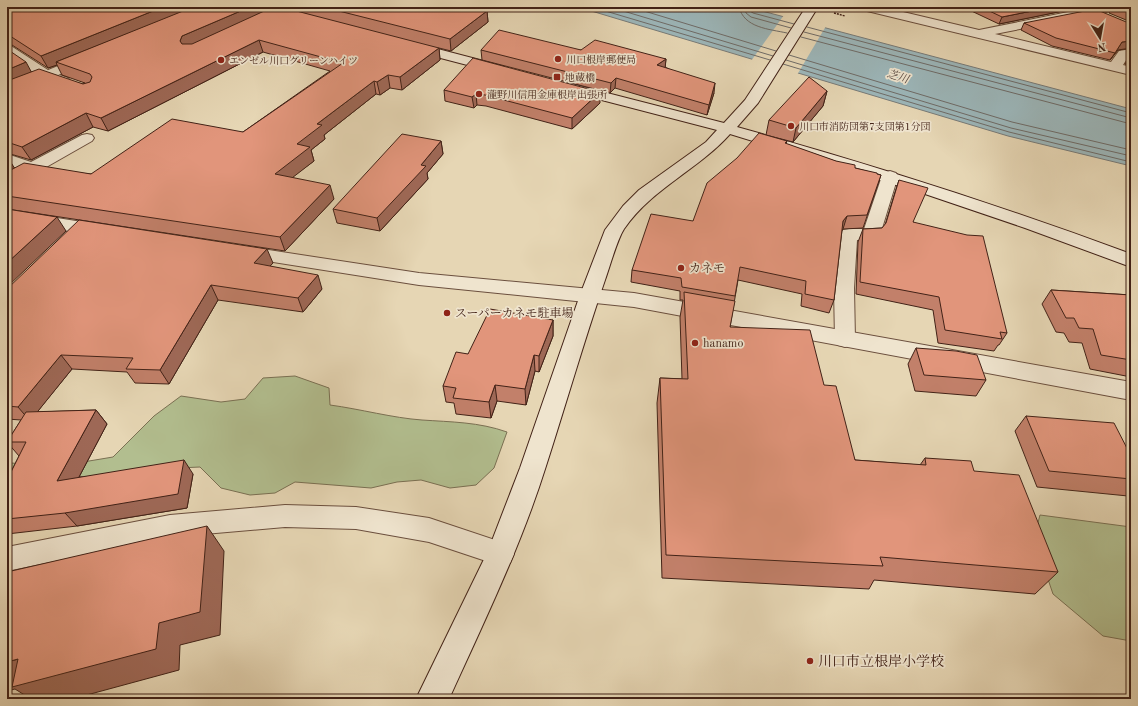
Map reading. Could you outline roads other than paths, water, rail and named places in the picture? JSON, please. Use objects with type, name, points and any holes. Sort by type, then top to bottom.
[{"type":"street","points":[[261,7],[309,20]]},
{"type":"street","points":[[432,699],[501,554],[532,468],[590,294],[614,230],[629,210],[645,194],[712,145],[728,129],[751,103],[812,7]]},
{"type":"street","points":[[867,7],[1131,71]]},
{"type":"street","points":[[980,35],[984,32],[1092,11],[1111,13]]},
{"type":"street","points":[[400,43],[513,72]]},
{"type":"street","points":[[1114,67],[1124,54],[1131,53]]},
{"type":"street","points":[[7,92],[96,54]]},
{"type":"street","points":[[558,84],[728,129],[890,176],[1020,220],[1131,261]]},
{"type":"street","points":[[7,232],[14,217],[121,234]]},
{"type":"street","points":[[223,249],[419,279],[590,294],[634,300],[845,340],[1131,391]]},
{"type":"lane","points":[[1079,7],[1092,11]]},
{"type":"lane","points":[[259,21],[279,12]]},
{"type":"lane","points":[[7,49],[46,75],[75,86]]},
{"type":"lane","points":[[7,184],[32,168],[87,138]]},
{"type":"lane","points":[[7,160],[32,168]]},
{"type":"lane","points":[[845,340],[844,288],[849,234],[871,235],[890,176]]},
{"type":"lane","points":[[64,244],[81,228]]},
{"type":"lane","points":[[7,559],[170,526],[285,516],[356,518],[429,530],[501,554]]},
{"type":"water","name":"芝川","points":[[578,7],[747,7],[1131,109],[1131,166],[1008,136]]},
{"type":"place","name":"川口根岸郵便局","points":[[558,59]]},
{"type":"place","name":"エンゼル川口グリーンハイツ","points":[[221,60]]},
{"type":"place","name":"地蔵橋","points":[[557,77]]},
{"type":"place","name":"瀧野川信用金庫根岸出張所","points":[[479,94]]},
{"type":"place","name":"川口市消防団第7支団第1分団","points":[[791,126]]},
{"type":"place","name":"カネモ","points":[[681,268]]},
{"type":"place","name":"スーパーカネモ駐車場","points":[[447,313]]},
{"type":"place","name":"hanamo","points":[[695,343]]},
{"type":"place","name":"川口市立根岸小学校","points":[[810,661]]}]
